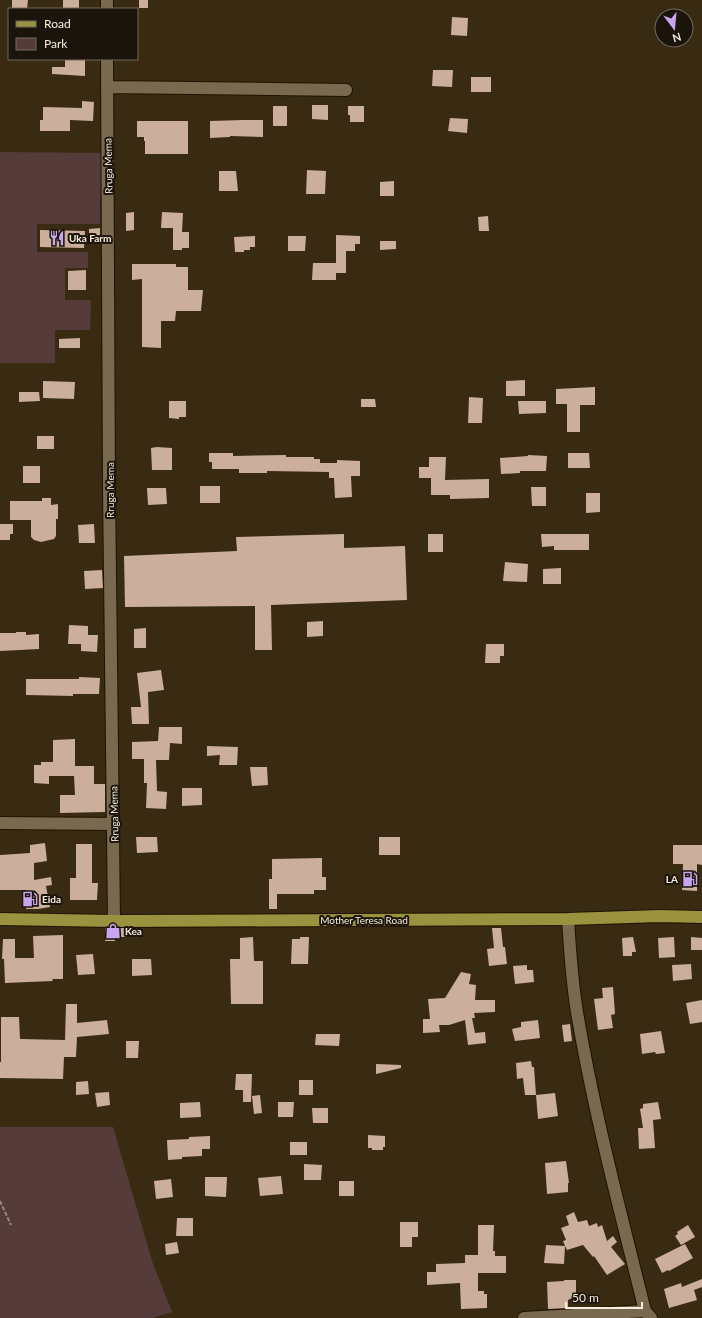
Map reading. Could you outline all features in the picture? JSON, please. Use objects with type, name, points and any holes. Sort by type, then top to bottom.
[{"type":"main road","name":"Mother Teresa Road","points":[[0,919],[114,921],[568,919],[660,916],[702,917]]},
{"type":"main road","name":"Mother Teresa Road","points":[[0,927],[14,921],[26,920]]},
{"type":"street","name":"Rruga Mema","points":[[107,60],[109,488],[114,921]]},
{"type":"street","points":[[107,88],[346,90]]},
{"type":"street","points":[[0,823],[114,824]]},
{"type":"street","points":[[524,1318],[648,1314],[598,1125],[572,978],[568,919]]},
{"type":"path","points":[[0,1201],[11,1225]]},
{"type":"green space","points":[[0,152],[105,153],[105,197],[100,197],[100,224],[37,224],[37,252],[88,252],[88,268],[65,268],[65,300],[91,300],[90,330],[55,330],[55,363],[0,363]]},
{"type":"green space","points":[[0,1127],[113,1127],[153,1264],[172,1312],[152,1318],[0,1318]]},
{"type":"building","points":[[12,0],[28,0],[27,8],[12,8]]},
{"type":"building","points":[[63,0],[79,0],[79,8],[63,8]]},
{"type":"building","points":[[139,0],[148,0],[148,8],[139,8]]},
{"type":"building","points":[[452,17],[468,18],[467,36],[451,35]]},
{"type":"building","points":[[65,60],[85,60],[85,76],[52,74],[52,67],[65,67]]},
{"type":"building","points":[[433,70],[453,70],[452,87],[432,86]]},
{"type":"building","points":[[471,77],[491,77],[491,92],[471,92]]},
{"type":"building","points":[[82,101],[94,102],[93,121],[70,120],[70,131],[40,131],[40,120],[43,120],[43,107],[82,108]]},
{"type":"building","points":[[312,105],[328,105],[328,120],[312,119]]},
{"type":"building","points":[[273,106],[287,106],[287,126],[273,126]]},
{"type":"building","points":[[348,106],[364,106],[364,122],[350,122]]},
{"type":"building","points":[[450,118],[468,119],[467,133],[448,131]]},
{"type":"building","points":[[263,120],[263,137],[230,136],[210,138],[210,121]]},
{"type":"building","points":[[137,121],[188,121],[188,154],[145,154],[144,137],[137,137]]},
{"type":"building","points":[[307,170],[326,171],[325,194],[306,194]]},
{"type":"building","points":[[219,171],[236,171],[238,191],[219,191]]},
{"type":"building","points":[[394,181],[394,196],[380,196],[380,182]]},
{"type":"building","points":[[134,212],[134,230],[126,231],[126,213]]},
{"type":"building","points":[[162,212],[183,213],[182,232],[189,232],[189,248],[173,250],[173,228],[161,228]]},
{"type":"building","points":[[488,216],[489,231],[479,231],[478,217]]},
{"type":"building","points":[[100,228],[100,238],[89,238],[89,229]]},
{"type":"building","points":[[40,230],[85,231],[84,248],[40,247]]},
{"type":"building","points":[[336,235],[360,236],[360,244],[355,244],[355,251],[346,251],[346,273],[336,273],[336,280],[312,280],[313,263],[336,263]]},
{"type":"building","points":[[255,236],[255,247],[250,247],[250,250],[244,250],[244,252],[235,252],[234,237]]},
{"type":"building","points":[[288,236],[306,236],[305,251],[288,251]]},
{"type":"building","points":[[380,241],[396,241],[396,249],[380,250]]},
{"type":"building","points":[[132,264],[176,264],[176,267],[188,267],[188,290],[203,290],[201,311],[176,311],[175,321],[161,321],[161,348],[142,347],[142,279],[132,280]]},
{"type":"building","points":[[86,270],[86,290],[68,290],[68,271]]},
{"type":"building","points":[[80,338],[80,348],[59,348],[59,339]]},
{"type":"building","points":[[525,380],[525,396],[506,396],[506,381]]},
{"type":"building","points":[[43,381],[75,382],[74,399],[43,398]]},
{"type":"building","points":[[595,387],[595,405],[580,405],[580,432],[567,432],[567,404],[556,404],[556,389]]},
{"type":"building","points":[[19,392],[39,392],[40,401],[19,402]]},
{"type":"building","points":[[469,397],[483,398],[482,423],[468,423]]},
{"type":"building","points":[[361,399],[375,399],[376,407],[361,407]]},
{"type":"building","points":[[169,401],[186,401],[186,417],[179,417],[179,419],[169,418]]},
{"type":"building","points":[[518,401],[546,401],[546,413],[519,414]]},
{"type":"building","points":[[37,436],[54,436],[54,449],[37,449]]},
{"type":"building","points":[[151,448],[172,448],[172,470],[152,470]]},
{"type":"building","points":[[209,453],[233,453],[233,456],[286,455],[286,457],[314,457],[314,459],[320,459],[320,463],[337,463],[337,460],[360,461],[360,476],[351,476],[352,497],[335,498],[334,478],[329,478],[329,472],[267,471],[267,473],[239,473],[239,469],[212,469],[212,462],[209,462]]},
{"type":"building","points":[[568,453],[589,453],[590,468],[568,468]]},
{"type":"building","points":[[528,455],[547,456],[546,471],[520,471],[520,473],[501,474],[500,458]]},
{"type":"building","points":[[429,457],[446,457],[445,480],[489,479],[489,498],[450,499],[450,495],[431,495],[431,478],[419,478],[419,467],[429,467]]},
{"type":"building","points":[[23,466],[40,466],[40,483],[23,483]]},
{"type":"building","points":[[200,486],[220,486],[220,503],[200,503]]},
{"type":"building","points":[[531,487],[546,487],[546,506],[532,506]]},
{"type":"building","points":[[147,488],[166,488],[167,504],[148,505]]},
{"type":"building","points":[[586,493],[600,493],[600,512],[586,513]]},
{"type":"building","points":[[42,498],[51,498],[51,505],[58,504],[58,519],[56,519],[56,536],[54,539],[41,542],[34,540],[31,537],[31,520],[10,520],[10,501],[42,501]]},
{"type":"building","points":[[0,524],[13,524],[13,534],[10,534],[10,540],[0,540]]},
{"type":"building","points":[[94,524],[95,543],[79,543],[78,525]]},
{"type":"building","points":[[344,534],[344,548],[405,546],[407,600],[271,605],[272,650],[255,650],[255,606],[125,607],[124,556],[237,551],[236,537]]},
{"type":"building","points":[[428,534],[443,534],[443,552],[428,552]]},
{"type":"building","points":[[541,534],[589,534],[589,550],[554,550],[554,546],[542,547]]},
{"type":"building","points":[[505,562],[528,564],[527,582],[503,581]]},
{"type":"building","points":[[561,568],[561,584],[543,584],[543,569]]},
{"type":"building","points":[[102,570],[103,588],[85,589],[84,571]]},
{"type":"building","points":[[323,621],[323,636],[307,637],[307,622]]},
{"type":"building","points":[[69,625],[88,626],[88,635],[98,635],[97,652],[81,651],[81,644],[68,644]]},
{"type":"building","points":[[146,628],[146,648],[134,648],[134,629]]},
{"type":"building","points":[[26,632],[26,635],[39,634],[39,649],[0,651],[0,633]]},
{"type":"building","points":[[486,644],[504,644],[504,656],[500,656],[500,663],[485,663]]},
{"type":"building","points":[[161,670],[164,690],[148,692],[149,724],[132,724],[131,707],[141,707],[137,673]]},
{"type":"building","points":[[79,677],[100,678],[99,694],[73,694],[73,696],[26,695],[26,679],[79,679]]},
{"type":"building","points":[[159,727],[182,727],[182,744],[170,743],[169,760],[156,760],[157,791],[167,792],[166,809],[146,808],[147,783],[144,783],[144,759],[132,759],[132,742],[158,741]]},
{"type":"building","points":[[75,739],[75,766],[94,766],[94,784],[105,784],[105,812],[60,813],[60,795],[75,795],[74,776],[49,776],[49,784],[34,783],[34,765],[41,765],[41,762],[53,762],[53,740]]},
{"type":"building","points":[[207,746],[238,747],[237,765],[219,765],[220,755],[207,756]]},
{"type":"building","points":[[250,767],[267,767],[268,785],[252,786]]},
{"type":"building","points":[[182,788],[202,788],[202,805],[182,806]]},
{"type":"building","points":[[136,837],[157,837],[158,852],[137,853]]},
{"type":"building","points":[[379,837],[400,837],[400,855],[379,855]]},
{"type":"building","points":[[45,843],[47,861],[34,863],[34,880],[51,877],[52,885],[46,886],[50,907],[26,909],[26,890],[0,890],[0,855],[30,853],[30,845]]},
{"type":"building","points":[[76,844],[92,844],[92,883],[98,883],[97,900],[70,900],[70,878],[76,878]]},
{"type":"building","points":[[673,845],[702,845],[702,865],[697,864],[697,891],[682,890],[683,864],[673,864]]},
{"type":"building","points":[[322,858],[322,877],[326,877],[326,890],[314,890],[314,894],[277,894],[277,909],[269,909],[269,879],[272,879],[272,859]]},
{"type":"building","points":[[105,928],[127,928],[127,937],[115,937],[115,941],[105,941]]},
{"type":"building","points":[[492,928],[501,928],[507,964],[489,966],[487,949],[494,948]]},
{"type":"building","points":[[63,935],[63,979],[52,979],[53,981],[5,983],[4,959],[2,959],[3,939],[15,939],[15,958],[34,958],[33,936]]},
{"type":"building","points":[[253,937],[254,961],[263,961],[263,1004],[231,1004],[230,959],[240,959],[240,938]]},
{"type":"building","points":[[300,937],[309,937],[308,964],[291,964],[292,939],[300,939]]},
{"type":"building","points":[[633,937],[636,952],[632,952],[632,956],[623,956],[622,938]]},
{"type":"building","points":[[674,937],[675,957],[659,958],[658,938]]},
{"type":"building","points":[[691,937],[702,938],[702,950],[691,950]]},
{"type":"building","points":[[93,954],[95,974],[78,975],[76,955]]},
{"type":"building","points":[[132,959],[151,959],[152,975],[132,976]]},
{"type":"building","points":[[691,964],[692,979],[673,981],[672,965]]},
{"type":"building","points":[[527,965],[527,970],[533,970],[534,982],[515,984],[513,966]]},
{"type":"building","points":[[461,972],[471,974],[469,984],[476,985],[475,1000],[495,1000],[495,1012],[474,1013],[475,1018],[472,1018],[475,1033],[485,1032],[486,1043],[468,1045],[465,1020],[449,1025],[439,1025],[440,1032],[423,1033],[423,1019],[430,1019],[428,999],[445,998]]},
{"type":"building","points":[[613,987],[615,1014],[611,1015],[613,1028],[598,1030],[594,999],[603,998],[602,988]]},
{"type":"building","points":[[702,1000],[702,1022],[690,1024],[686,1003]]},
{"type":"building","points":[[66,1004],[77,1004],[77,1023],[107,1020],[109,1034],[77,1037],[76,1057],[64,1057],[63,1079],[0,1078],[1,1017],[19,1017],[20,1039],[65,1040]]},
{"type":"building","points":[[538,1020],[540,1038],[515,1041],[512,1029],[521,1027],[521,1022]]},
{"type":"building","points":[[570,1024],[572,1041],[564,1042],[562,1025]]},
{"type":"building","points":[[661,1031],[665,1053],[656,1054],[655,1052],[642,1054],[640,1034]]},
{"type":"building","points":[[316,1034],[340,1034],[339,1046],[315,1045]]},
{"type":"building","points":[[126,1041],[139,1041],[138,1058],[126,1058]]},
{"type":"building","points":[[531,1061],[532,1067],[534,1067],[536,1095],[525,1095],[523,1078],[517,1079],[516,1063]]},
{"type":"building","points":[[376,1064],[401,1065],[401,1068],[376,1074]]},
{"type":"building","points":[[236,1074],[252,1074],[251,1102],[243,1102],[243,1090],[235,1090]]},
{"type":"building","points":[[299,1080],[313,1080],[313,1095],[299,1095]]},
{"type":"building","points":[[88,1081],[89,1094],[76,1095],[76,1082]]},
{"type":"building","points":[[109,1092],[110,1105],[97,1107],[95,1093]]},
{"type":"building","points":[[555,1093],[558,1116],[538,1119],[536,1095]]},
{"type":"building","points":[[260,1095],[262,1113],[254,1114],[252,1096]]},
{"type":"building","points":[[200,1102],[201,1117],[180,1118],[180,1103]]},
{"type":"building","points":[[278,1102],[294,1102],[293,1117],[278,1117]]},
{"type":"building","points":[[658,1102],[661,1119],[653,1120],[655,1148],[639,1149],[638,1128],[643,1128],[640,1109],[643,1108],[643,1104]]},
{"type":"building","points":[[312,1108],[328,1108],[328,1123],[313,1123]]},
{"type":"building","points":[[368,1135],[385,1136],[385,1147],[383,1147],[383,1150],[372,1150],[372,1148],[368,1148]]},
{"type":"building","points":[[210,1136],[210,1149],[202,1149],[202,1156],[182,1157],[182,1159],[168,1160],[167,1140]]},
{"type":"building","points":[[290,1142],[307,1142],[307,1155],[290,1155]]},
{"type":"building","points":[[566,1161],[569,1183],[568,1192],[547,1194],[545,1163]]},
{"type":"building","points":[[304,1164],[322,1165],[321,1180],[304,1180]]},
{"type":"building","points":[[281,1176],[283,1194],[260,1196],[258,1178]]},
{"type":"building","points":[[205,1177],[227,1177],[226,1197],[205,1196]]},
{"type":"building","points":[[171,1179],[173,1197],[156,1199],[154,1181]]},
{"type":"building","points":[[339,1181],[354,1181],[354,1196],[339,1196]]},
{"type":"building","points":[[574,1212],[578,1222],[587,1220],[589,1226],[597,1223],[598,1227],[602,1225],[607,1241],[613,1236],[617,1242],[611,1247],[625,1264],[607,1275],[594,1256],[593,1257],[583,1245],[567,1250],[563,1241],[566,1240],[561,1228],[569,1225],[566,1216]]},
{"type":"building","points":[[177,1218],[193,1218],[193,1236],[176,1236]]},
{"type":"building","points":[[400,1222],[418,1222],[418,1237],[412,1237],[412,1247],[400,1247]]},
{"type":"building","points":[[478,1225],[494,1225],[493,1251],[495,1251],[495,1256],[506,1256],[506,1273],[478,1273],[478,1291],[484,1291],[484,1294],[487,1294],[487,1308],[461,1309],[460,1283],[427,1285],[427,1272],[436,1272],[436,1264],[465,1263],[465,1255],[478,1255]]},
{"type":"building","points":[[688,1225],[695,1237],[681,1245],[675,1236],[678,1234],[677,1232]]},
{"type":"building","points":[[177,1242],[179,1253],[166,1255],[165,1244]]},
{"type":"building","points":[[685,1244],[693,1258],[669,1271],[668,1270],[662,1273],[655,1259]]},
{"type":"building","points":[[546,1245],[565,1246],[564,1264],[544,1263]]},
{"type":"building","points":[[702,1279],[702,1287],[694,1290],[697,1300],[669,1308],[664,1289],[681,1283],[682,1287]]},
{"type":"building","points":[[576,1280],[576,1293],[574,1293],[574,1297],[568,1300],[568,1308],[548,1309],[547,1282]]},
{"type":"place","name":"Uka Farm","points":[[57,238]]},
{"type":"place","name":"LA","points":[[690,879]]},
{"type":"place","name":"Eida","points":[[30,899]]},
{"type":"place","name":"Kea","points":[[113,931]]}]
